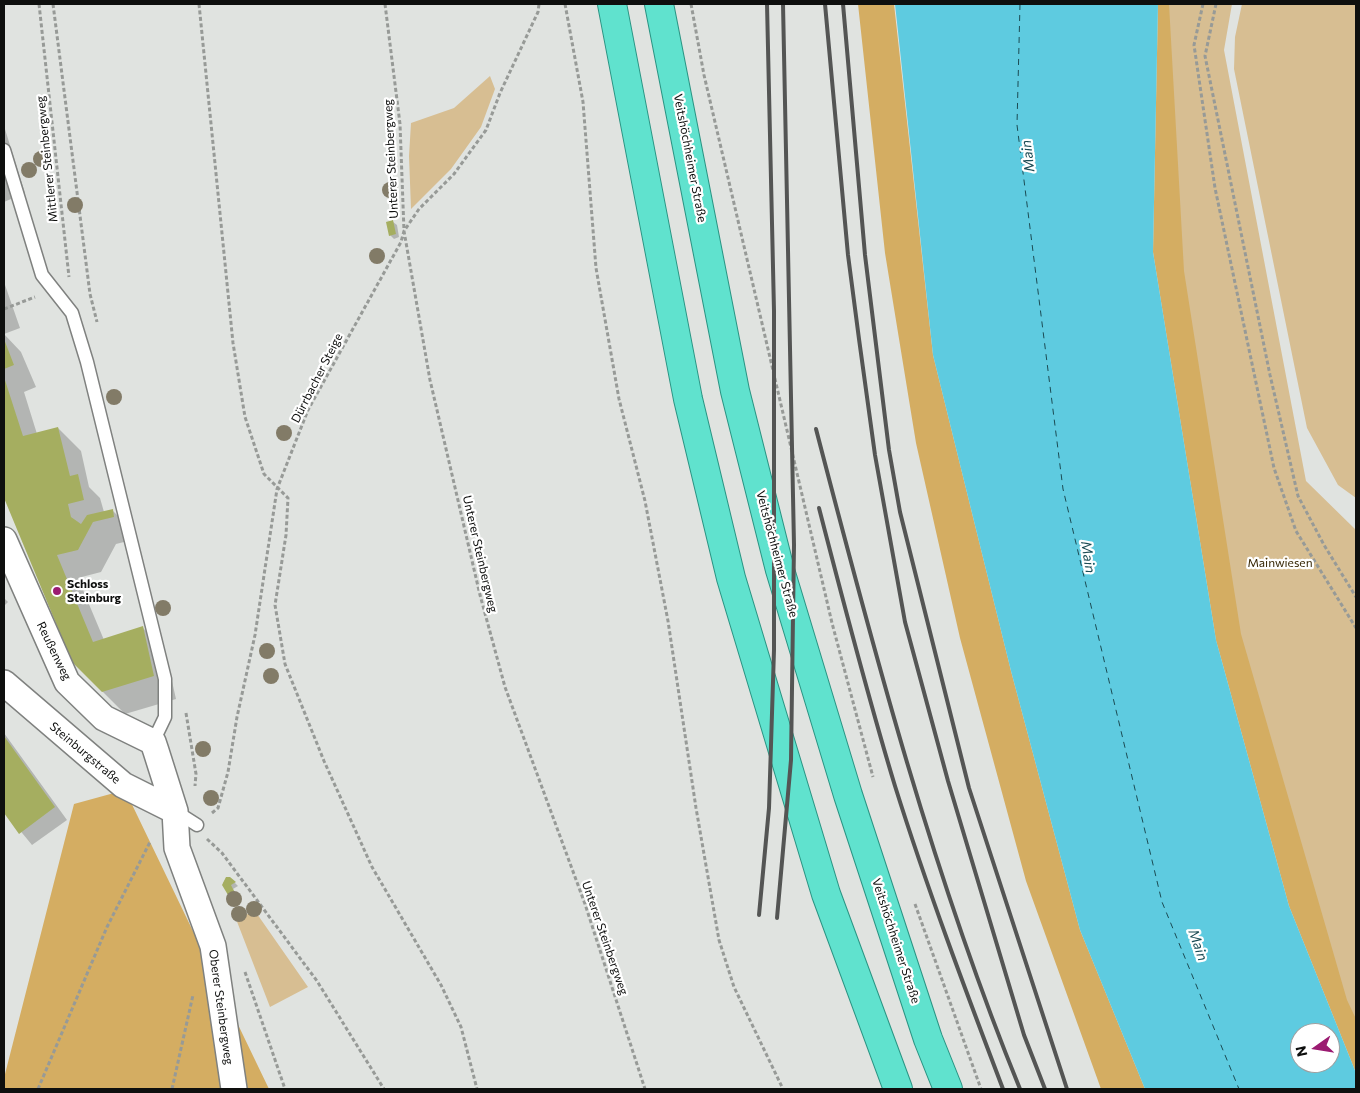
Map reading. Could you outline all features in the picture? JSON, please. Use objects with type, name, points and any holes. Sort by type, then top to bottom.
[{"type":"highway","points":[[612,4],[688,398],[731,578],[826,894],[898,1089]]},
{"type":"highway","points":[[622,4],[625,73]]},
{"type":"highway","name":"Veitshöchheimer Straße","points":[[661,10],[735,391],[780,570],[851,804],[928,1039],[948,1089]]},
{"type":"street","name":"Reußenweg","points":[[4,540],[67,682],[104,718],[153,742]]},
{"type":"street","name":"Steinburgstraße","points":[[4,683],[123,785],[175,811]]},
{"type":"street","points":[[153,742],[175,811]]},
{"type":"street","name":"Oberer Steinbergweg","points":[[175,811],[177,848],[213,946],[234,1089]]},
{"type":"lane","points":[[4,150],[42,275],[72,312],[87,362],[165,679],[165,717],[153,742]]},
{"type":"lane","points":[[175,811],[197,825]]},
{"type":"path","name":"Mittlerer Steinbergweg","points":[[39,4],[72,312]]},
{"type":"path","points":[[53,4],[90,294],[100,330]]},
{"type":"path","points":[[199,4],[233,343],[245,417],[264,474],[288,498],[286,535],[275,605],[285,664],[324,761],[372,867],[440,985],[461,1027],[477,1089]]},
{"type":"path","name":"Unterer Steinbergweg","points":[[385,4],[400,124],[404,231],[430,380],[480,595],[505,687],[585,904],[645,1089]]},
{"type":"path","name":"Dürrbacher Steige","points":[[197,825],[218,808],[228,772],[237,717],[255,635],[277,489],[308,410],[401,242],[404,231],[419,209],[454,174],[486,130],[500,92],[538,12],[539,4]]},
{"type":"path","points":[[565,4],[583,102],[596,268],[619,399],[645,501],[668,621],[696,808],[720,940],[734,987],[783,1089]]},
{"type":"path","points":[[691,4],[709,94],[823,585],[875,784]]},
{"type":"path","points":[[1204,4],[1194,45],[1214,178],[1274,468],[1296,531],[1356,628]]},
{"type":"path","points":[[1216,4],[1205,56],[1270,375],[1298,496],[1324,545],[1356,597]]},
{"type":"path","points":[[4,309],[28,301]]},
{"type":"path","points":[[38,1089],[107,927],[159,824],[195,791],[196,774],[185,707]]},
{"type":"path","points":[[206,838],[222,853],[317,981],[384,1089]]},
{"type":"path","points":[[912,897],[980,1089]]},
{"type":"path","points":[[243,967],[285,1089]]},
{"type":"path","points":[[172,1089],[195,986]]},
{"type":"green space","name":"Mainwiesen","points":[[1158,4],[1232,4],[1224,50],[1306,481],[1356,530],[1356,1073],[1216,640]]},
{"type":"green space","points":[[1242,4],[1356,4],[1356,498],[1338,485],[1307,428],[1234,69],[1235,37]]},
{"type":"green space","points":[[490,76],[495,89],[481,127],[451,169],[411,209],[409,156],[411,123],[454,108]]},
{"type":"green space","points":[[255,911],[308,987],[270,1007],[236,919]]},
{"type":"shaded area","points":[[858,4],[894,4],[933,355],[1011,671],[1080,930],[1145,1089],[1101,1089],[1026,881],[960,638],[916,443],[885,253]]},
{"type":"shaded area","points":[[1158,4],[1169,4],[1184,271],[1241,634],[1347,1000],[1356,1019],[1356,1073],[1340,1033],[1340,1023],[1336,1023],[1289,906],[1216,640],[1153,252]]},
{"type":"shaded area","points":[[125,790],[269,1089],[4,1089],[4,1078],[74,804]]},
{"type":"water","name":"Main","points":[[895,4],[1158,4],[1153,252],[1216,640],[1289,906],[1336,1023],[1290,1023],[1290,1073],[1340,1073],[1340,1033],[1356,1073],[1356,1089],[1145,1089],[1080,930],[1011,671],[933,355]]},
{"type":"building","points":[[393,220],[396,234],[389,236],[386,222]]},
{"type":"building","points":[[4,339],[14,365],[4,369]]},
{"type":"building","name":"Schloss Steinburg","points":[[4,377],[23,436],[58,427],[70,476],[78,474],[84,500],[68,504],[71,517],[81,524],[87,515],[113,509],[114,517],[93,522],[78,550],[57,555],[93,642],[143,626],[154,676],[102,692],[72,662],[4,498]]},
{"type":"building","points":[[4,736],[55,807],[19,834],[4,813]]},
{"type":"building","points":[[226,877],[230,877],[236,882],[231,885],[234,891],[228,895],[222,885]]},
{"type":"ferry route","points":[[1020,4],[1017,125],[1063,489],[1162,902],[1239,1089]]},
{"type":"railway","points":[[759,915],[769,808],[774,650],[774,311],[767,4]]},
{"type":"railway","points":[[777,918],[791,760],[794,545],[783,4]]},
{"type":"railway","points":[[825,4],[848,255],[875,455],[905,622],[948,781],[1024,1035],[1045,1089]]},
{"type":"railway","points":[[843,4],[865,255],[889,450],[900,512],[969,788],[1067,1089]]},
{"type":"railway","points":[[816,429],[907,763],[960,927],[1020,1089]]},
{"type":"railway","points":[[819,508],[865,682],[907,824],[1003,1089]]},
{"type":"place","name":"Schloss Steinburg","points":[[57,591]]}]
